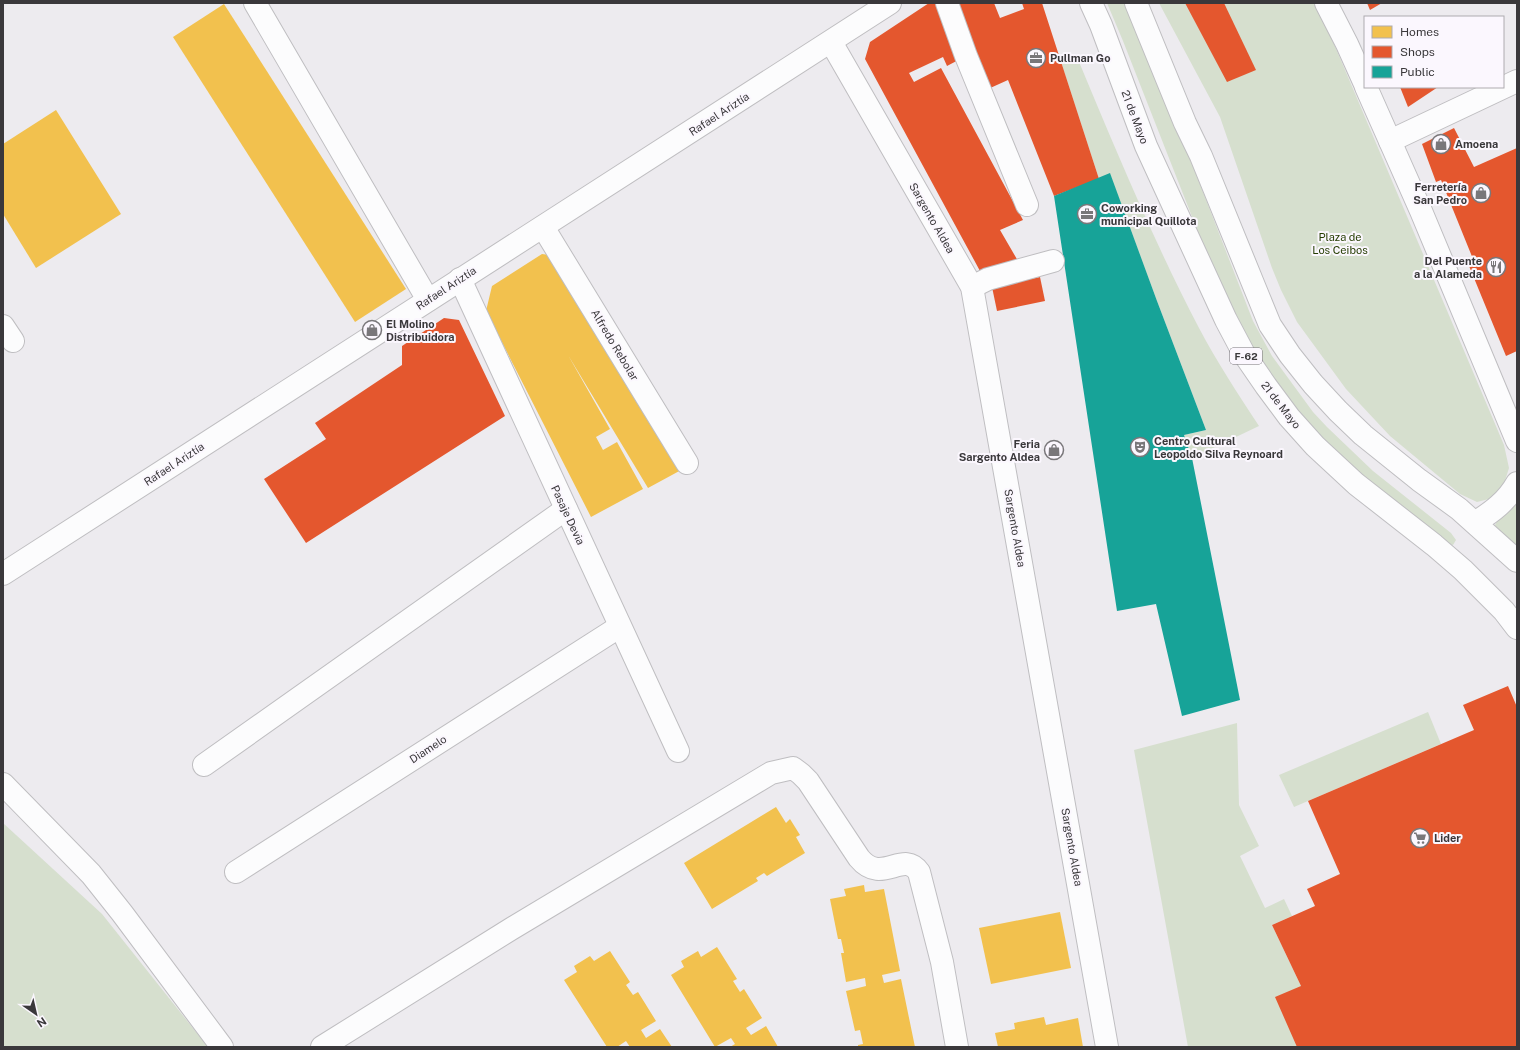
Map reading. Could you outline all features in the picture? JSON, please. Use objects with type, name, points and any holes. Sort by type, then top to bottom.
[{"type":"street","points":[[254,3],[428,300]]},
{"type":"street","name":"Rafael Ariztía","points":[[3,574],[890,3]]},
{"type":"street","points":[[946,3],[1027,205]]},
{"type":"street","name":"21 de Mayo","points":[[1091,3],[1101,25],[1146,146],[1226,320],[1244,354],[1289,417],[1315,446],[1356,484],[1434,545],[1463,570],[1504,611],[1517,628]]},
{"type":"street","points":[[1136,3],[1185,123],[1201,156],[1270,325],[1290,355],[1308,378],[1338,411],[1363,435],[1476,522],[1517,561]]},
{"type":"street","points":[[1326,3],[1364,82]]},
{"type":"street","name":"Sargento Aldea","points":[[830,42],[972,287],[1107,1047]]},
{"type":"street","points":[[1504,87],[1517,81]]},
{"type":"street","points":[[1367,88],[1421,211],[1467,323],[1509,395],[1517,441]]},
{"type":"street","points":[[1390,142],[1502,88]]},
{"type":"street","name":"Alfredo Rebolar","points":[[543,227],[687,463]]},
{"type":"street","points":[[972,287],[988,279],[1052,261]]},
{"type":"street","name":"Pasaje Devia","points":[[460,279],[678,751]]},
{"type":"street","points":[[1476,522],[1491,513],[1504,502],[1517,483]]},
{"type":"street","points":[[204,765],[566,509]]},
{"type":"street","name":"Diamelo","points":[[236,872],[620,627]]},
{"type":"street","points":[[322,1047],[511,930],[771,773],[793,768],[808,782],[859,858],[867,866],[873,869],[880,869],[902,864],[910,864],[919,872],[942,962],[957,1047]]},
{"type":"street","points":[[3,784],[91,874],[222,1047]]},
{"type":"green space","points":[[1107,3],[1126,3],[1186,148],[1253,321],[1272,356],[1313,412],[1327,427],[1373,471],[1451,533],[1456,540],[1453,545],[1444,543],[1324,446],[1269,378],[1237,320],[1209,260]]},
{"type":"green space","name":"Plaza de Los Ceibos","points":[[1159,3],[1315,3],[1323,18],[1504,445],[1509,468],[1503,487],[1493,498],[1477,502],[1460,494],[1390,436],[1346,389],[1297,322],[1272,268],[1220,117]]},
{"type":"green space","points":[[1077,57],[1135,194],[1182,295],[1213,353],[1259,426],[1192,458],[1184,435],[1206,430],[1110,174],[1099,179],[1061,62]]},
{"type":"green space","points":[[1517,502],[1517,550],[1496,529],[1495,525],[1498,520]]},
{"type":"green space","points":[[1428,712],[1441,744],[1294,807],[1279,775]]},
{"type":"green space","points":[[1237,723],[1239,805],[1259,846],[1240,856],[1265,908],[1284,899],[1292,916],[1272,925],[1301,986],[1297,1047],[1188,1047],[1134,750]]},
{"type":"green space","points":[[3,823],[102,914],[208,1047],[3,1047]]},
{"type":"building: Homes","points":[[224,4],[406,289],[355,322],[173,37]]},
{"type":"building: Homes","points":[[56,110],[121,214],[36,268],[3,214],[3,144]]},
{"type":"building: Homes","points":[[542,254],[556,256],[683,469],[648,488],[568,355],[610,429],[596,437],[603,450],[617,442],[643,489],[591,517],[486,311],[492,286]]},
{"type":"building: Homes","points":[[776,807],[786,823],[790,819],[800,835],[796,837],[805,853],[767,876],[764,873],[756,878],[758,881],[712,909],[684,863]]},
{"type":"building: Homes","points":[[864,885],[865,892],[884,889],[900,971],[882,975],[884,983],[901,979],[915,1047],[858,1047],[858,1045],[863,1044],[860,1030],[855,1031],[846,991],[866,986],[865,978],[846,982],[841,953],[844,953],[841,939],[838,939],[830,899],[846,896],[844,889]]},
{"type":"building: Homes","points":[[1060,912],[1071,968],[991,984],[979,928]]},
{"type":"building: Homes","points":[[717,947],[737,979],[733,981],[740,992],[744,989],[762,1018],[746,1028],[751,1035],[766,1026],[778,1047],[730,1047],[735,1044],[731,1038],[715,1047],[671,975],[684,967],[681,961],[698,951],[701,957]]},
{"type":"building: Homes","points":[[610,951],[630,982],[626,985],[633,995],[638,992],[656,1021],[641,1030],[646,1038],[660,1029],[672,1047],[630,1047],[626,1041],[617,1047],[607,1047],[564,980],[577,972],[574,966],[590,956],[594,961]]},
{"type":"building: Homes","points":[[1044,1017],[1046,1025],[1078,1018],[1083,1047],[998,1047],[995,1033],[1015,1029],[1014,1023]]},
{"type":"building: Shops","points":[[929,3],[994,3],[1000,18],[1024,9],[1022,3],[1042,3],[1099,179],[1054,196],[1008,80],[988,89],[966,56],[947,66],[943,57],[909,73],[914,82],[941,68],[1023,220],[1000,230],[1018,261],[980,271],[865,59],[870,42]]},
{"type":"building: Shops","points":[[1185,3],[1224,3],[1256,70],[1227,82]]},
{"type":"building: Shops","points":[[1367,3],[1382,3],[1370,10]]},
{"type":"building: Shops","points":[[1400,88],[1436,88],[1408,107]]},
{"type":"building: Shops","points":[[1454,128],[1474,167],[1517,148],[1517,351],[1506,356],[1467,261],[1473,259],[1441,180],[1436,182],[1422,144]]},
{"type":"building: Shops","points":[[1040,277],[1045,301],[997,311],[992,287]]},
{"type":"building: Shops","points":[[444,318],[459,320],[505,416],[306,543],[264,479],[326,439],[315,423],[402,365],[402,346]]},
{"type":"building: Shops","name":"Lider","points":[[1508,686],[1517,707],[1517,1047],[1297,1047],[1275,997],[1301,986],[1272,925],[1315,906],[1307,889],[1340,874],[1308,801],[1474,730],[1463,705]]},
{"type":"building: Public","name":"Centro Cultural Leopoldo Silva Reynoard","points":[[1110,173],[1206,430],[1184,435],[1192,458],[1240,700],[1182,716],[1156,604],[1117,611],[1054,196]]},
{"type":"place","name":"Pullman Go","points":[[1036,58]]},
{"type":"place","name":"Amoena","points":[[1441,144]]},
{"type":"place","name":"Ferretería San Pedro","points":[[1481,193]]},
{"type":"place","name":"Coworking municipal Quillota","points":[[1087,214]]},
{"type":"place","name":"Del Puente a la Alameda","points":[[1496,267]]},
{"type":"place","name":"El Molino Distribuidora","points":[[372,330]]},
{"type":"place","name":"Centro Cultural Leopoldo Silva Reynoard","points":[[1140,447]]},
{"type":"place","name":"Feria Sargento Aldea","points":[[1054,450]]},
{"type":"place","name":"Lider","points":[[1420,838]]}]
